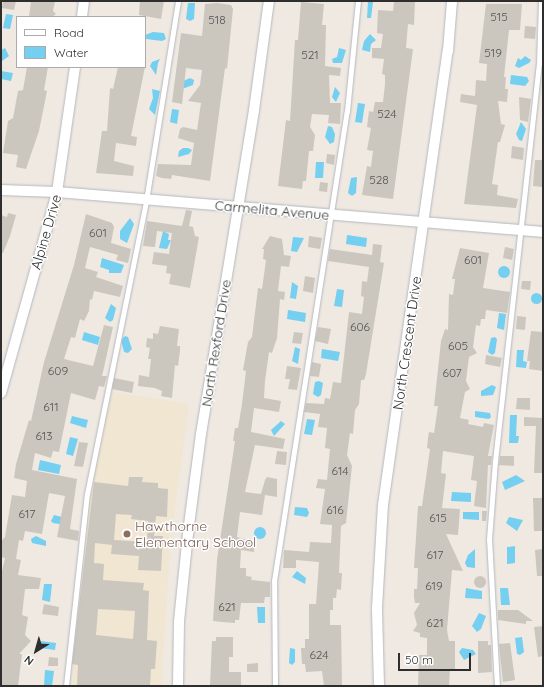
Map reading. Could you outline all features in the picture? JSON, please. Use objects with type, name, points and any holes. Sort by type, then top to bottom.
[{"type":"street","points":[[82,16],[84,1]]},
{"type":"street","name":"North Rexford Drive","points":[[178,686],[179,621],[189,525],[269,1]]},
{"type":"street","name":"North Crescent Drive","points":[[379,686],[377,608],[383,505],[448,51],[452,1]]},
{"type":"street","name":"Alpine Drive","points":[[1,393],[57,192],[75,68]]},
{"type":"street","name":"Carmelita Avenue","points":[[1,190],[57,192],[146,201],[543,232]]},
{"type":"lane","points":[[66,686],[75,581],[87,494],[146,201],[178,1]]},
{"type":"lane","points":[[275,686],[274,581],[347,111],[358,1]]},
{"type":"lane","points":[[497,686],[490,539],[495,461],[522,231],[539,64],[541,1]]},
{"type":"shaded area","name":"Hawthorne Elementary School","points":[[112,392],[189,404],[171,539],[161,686],[73,686],[77,590],[88,494]]},
{"type":"water","points":[[368,1],[373,2],[371,18],[367,18]]},
{"type":"water","points":[[188,3],[195,3],[194,19],[190,21],[186,19]]},
{"type":"water","points":[[6,14],[13,15],[10,29],[3,28]]},
{"type":"water","points":[[153,32],[164,33],[166,39],[162,41],[146,39],[146,35]]},
{"type":"water","points":[[370,34],[376,40],[371,44],[370,52],[362,50],[364,41]]},
{"type":"water","points":[[5,48],[9,56],[2,61],[1,50]]},
{"type":"water","points":[[339,48],[346,50],[342,63],[333,63],[332,59],[337,57]]},
{"type":"water","points":[[525,56],[531,60],[529,63],[519,68],[515,66],[518,58],[521,60]]},
{"type":"water","points":[[160,59],[156,75],[150,66],[152,62]]},
{"type":"water","points":[[1,71],[13,73],[11,81],[1,79]]},
{"type":"water","points":[[511,75],[527,77],[529,81],[525,86],[510,84]]},
{"type":"water","points":[[190,78],[194,80],[193,85],[182,89],[183,81]]},
{"type":"water","points":[[335,87],[340,93],[336,102],[332,97]]},
{"type":"water","points":[[152,89],[160,91],[155,115],[149,109],[153,98]]},
{"type":"water","points":[[358,103],[365,104],[362,123],[355,122]]},
{"type":"water","points":[[172,109],[179,110],[177,124],[170,122]]},
{"type":"water","points":[[521,122],[526,129],[522,141],[519,140],[516,134]]},
{"type":"water","points":[[328,126],[332,127],[335,134],[334,142],[330,144],[325,137]]},
{"type":"water","points":[[183,148],[192,150],[189,154],[178,157],[179,151]]},
{"type":"water","points":[[316,162],[324,162],[323,178],[315,178]]},
{"type":"water","points":[[357,177],[356,193],[352,196],[348,193],[351,178]]},
{"type":"water","points":[[130,218],[134,224],[127,243],[120,239],[120,231]]},
{"type":"water","points":[[163,231],[169,234],[168,240],[171,240],[167,249],[159,248]]},
{"type":"water","points":[[347,235],[367,238],[366,247],[346,244]]},
{"type":"water","points":[[293,237],[304,238],[297,252],[291,251]]},
{"type":"water","points":[[102,258],[124,265],[121,273],[109,273],[109,270],[100,267]]},
{"type":"water","points":[[502,266],[506,266],[510,272],[506,278],[502,278],[498,274],[498,270]]},
{"type":"water","points":[[292,282],[298,286],[296,299],[290,298]]},
{"type":"water","points":[[337,289],[344,290],[342,307],[334,306]]},
{"type":"water","points":[[536,292],[540,294],[542,298],[540,302],[536,304],[532,302],[530,298],[532,294]]},
{"type":"water","points":[[111,304],[116,308],[113,320],[110,322],[105,318]]},
{"type":"water","points":[[288,310],[306,313],[305,322],[287,319]]},
{"type":"water","points":[[499,313],[506,314],[504,330],[497,328]]},
{"type":"water","points":[[84,332],[100,337],[98,345],[82,340]]},
{"type":"water","points":[[125,336],[128,337],[132,349],[128,353],[124,352],[121,340]]},
{"type":"water","points":[[495,337],[497,339],[495,353],[492,355],[488,352],[491,338]]},
{"type":"water","points":[[295,347],[300,349],[298,364],[292,361]]},
{"type":"water","points":[[322,349],[340,352],[338,361],[321,358]]},
{"type":"water","points":[[517,350],[524,350],[523,361],[527,362],[526,368],[516,367]]},
{"type":"water","points":[[319,381],[323,383],[321,395],[318,397],[313,394],[315,382]]},
{"type":"water","points":[[492,385],[496,387],[493,395],[481,396],[481,391]]},
{"type":"water","points":[[475,411],[490,413],[491,417],[489,419],[475,417]]},
{"type":"water","points":[[510,415],[517,415],[516,436],[519,436],[518,443],[509,443]]},
{"type":"water","points":[[72,416],[88,420],[86,428],[70,423]]},
{"type":"water","points":[[307,419],[315,420],[312,435],[304,434]]},
{"type":"water","points":[[281,421],[285,424],[274,436],[271,430]]},
{"type":"water","points":[[70,437],[78,439],[73,456],[66,454]]},
{"type":"water","points":[[40,460],[61,465],[59,474],[38,470]]},
{"type":"water","points":[[516,475],[525,481],[505,490],[502,482]]},
{"type":"water","points":[[452,492],[471,493],[471,502],[451,501]]},
{"type":"water","points":[[295,507],[307,508],[309,513],[307,517],[294,515]]},
{"type":"water","points":[[463,512],[479,512],[479,520],[463,519]]},
{"type":"water","points":[[54,515],[66,518],[65,525],[53,523],[51,521]]},
{"type":"water","points":[[509,517],[523,520],[517,531],[506,523]]},
{"type":"water","points":[[258,527],[262,527],[266,533],[262,539],[258,539],[254,535],[254,531]]},
{"type":"water","points":[[36,536],[46,541],[46,546],[32,543],[31,539]]},
{"type":"water","points":[[515,546],[515,563],[507,564],[507,547]]},
{"type":"water","points":[[475,549],[475,568],[467,567],[465,563],[468,555]]},
{"type":"water","points":[[297,571],[306,578],[305,584],[292,577]]},
{"type":"water","points":[[44,584],[52,584],[50,602],[42,600]]},
{"type":"water","points":[[466,588],[482,591],[482,599],[465,598]]},
{"type":"water","points":[[500,588],[508,588],[510,605],[501,605]]},
{"type":"water","points":[[257,607],[265,607],[265,623],[258,623]]},
{"type":"water","points":[[479,613],[486,616],[481,629],[477,632],[472,626]]},
{"type":"water","points":[[522,637],[524,652],[520,655],[517,654],[515,638]]},
{"type":"water","points":[[41,641],[56,643],[55,650],[40,648]]},
{"type":"water","points":[[290,648],[295,649],[295,662],[292,665],[289,663]]},
{"type":"water","points":[[462,648],[473,650],[476,654],[464,660],[459,652]]},
{"type":"water","points":[[45,670],[54,671],[52,686],[44,686]]},
{"type":"building","points":[[3,1],[16,1],[14,10],[2,8]]},
{"type":"building","points":[[31,1],[55,1],[53,11],[56,14],[53,16],[29,16]]},
{"type":"building","points":[[140,1],[164,1],[161,19],[139,15]]},
{"type":"building","points":[[394,1],[415,1],[414,25],[408,24],[406,48],[413,49],[393,199],[362,195],[367,166],[371,167],[373,151],[367,150],[371,128],[367,127],[369,111],[373,112],[375,102],[383,102],[385,84],[385,75],[382,74],[384,59],[372,58],[372,48],[381,48],[383,34],[377,33],[378,10],[393,11]]},
{"type":"building","points":[[301,2],[324,4],[322,25],[326,25],[325,66],[341,68],[340,76],[329,75],[330,103],[341,103],[340,124],[328,123],[329,115],[312,114],[310,127],[315,135],[313,151],[309,151],[306,181],[303,181],[302,189],[278,186],[286,120],[290,121],[295,40],[298,40]]},
{"type":"building","points":[[217,3],[231,5],[233,9],[227,69],[225,68],[210,181],[172,175],[171,179],[156,176],[158,164],[191,165],[194,143],[178,138],[180,129],[183,127],[197,130],[201,103],[188,101],[200,85],[202,70],[186,68],[182,104],[172,102],[181,33],[202,36],[205,4]]},
{"type":"building","points":[[486,4],[522,4],[520,30],[509,30],[504,77],[506,77],[505,89],[508,89],[507,102],[498,101],[501,124],[505,125],[500,142],[498,142],[492,184],[498,185],[497,195],[518,199],[516,208],[464,204],[477,105],[460,102],[461,94],[475,96],[476,80],[486,81],[487,64],[479,63]]},
{"type":"building","points":[[525,26],[536,27],[535,39],[524,38]]},
{"type":"building","points":[[27,68],[48,68],[44,90],[47,91],[39,131],[26,169],[16,167],[18,155],[3,153],[8,121],[13,118],[18,91],[23,90]]},
{"type":"building","points":[[118,68],[145,68],[131,136],[137,137],[136,146],[116,143],[114,161],[134,166],[133,176],[96,173],[102,131],[107,131],[110,88],[113,89]]},
{"type":"building","points":[[519,97],[531,99],[528,122],[520,120]]},
{"type":"building","points":[[512,146],[524,148],[523,160],[511,158]]},
{"type":"building","points":[[327,154],[335,155],[334,165],[326,163]]},
{"type":"building","points":[[535,160],[543,160],[542,187],[533,186]]},
{"type":"building","points":[[320,182],[328,183],[327,192],[319,191]]},
{"type":"building","points":[[186,210],[192,211],[189,226],[193,227],[195,236],[199,237],[190,288],[169,284],[171,274],[166,273],[167,266],[152,264],[154,252],[169,254],[172,233],[157,231],[155,247],[143,246],[147,221],[182,226]]},
{"type":"building","points":[[8,213],[16,215],[10,236],[3,253],[1,253],[1,215],[7,217]]},
{"type":"building","points":[[86,214],[112,223],[114,227],[111,243],[131,249],[128,263],[116,260],[118,255],[90,247],[85,268],[98,272],[96,277],[123,286],[120,297],[94,291],[92,300],[90,299],[89,311],[84,321],[80,319],[75,338],[71,337],[64,359],[93,366],[104,325],[113,327],[102,376],[107,376],[104,387],[99,386],[95,400],[71,393],[59,452],[53,451],[51,458],[35,453],[32,470],[77,479],[70,529],[79,531],[78,541],[57,537],[65,496],[49,493],[42,534],[25,531],[23,541],[19,540],[16,559],[21,560],[18,575],[41,578],[39,589],[25,589],[22,615],[28,617],[25,635],[31,641],[19,654],[22,654],[18,686],[1,685],[1,576],[5,558],[1,557],[2,540],[5,537],[12,495],[25,497],[27,481],[14,478],[16,464],[29,420],[31,421],[44,362],[74,265]]},
{"type":"building","points":[[270,236],[282,239],[284,255],[291,256],[289,267],[281,266],[278,291],[285,292],[284,300],[280,299],[277,338],[272,353],[269,352],[265,381],[264,398],[281,401],[279,412],[254,408],[251,432],[285,439],[283,449],[255,445],[245,492],[261,494],[267,477],[277,479],[277,497],[265,495],[262,515],[240,512],[237,537],[255,542],[254,552],[241,550],[240,568],[246,568],[246,576],[252,577],[251,580],[270,582],[270,597],[265,597],[264,603],[241,603],[239,620],[235,620],[235,623],[213,621],[217,560],[235,441],[233,441],[235,428],[238,428],[242,404],[246,371],[243,370],[248,342],[252,337],[258,288],[262,289],[266,260],[263,259],[264,249],[262,249]]},
{"type":"building","points":[[309,236],[322,238],[320,249],[308,247]]},
{"type":"building","points":[[373,244],[382,245],[380,262],[384,263],[366,374],[364,380],[361,380],[359,404],[355,410],[353,434],[350,433],[347,455],[352,466],[346,523],[341,526],[339,573],[342,573],[341,590],[337,589],[336,598],[333,598],[333,610],[330,610],[330,625],[341,625],[342,686],[324,686],[322,671],[306,672],[305,664],[302,664],[301,648],[305,648],[305,639],[309,639],[309,604],[316,604],[319,562],[296,560],[296,568],[283,568],[284,550],[309,552],[310,542],[331,543],[332,525],[320,524],[325,489],[316,488],[318,479],[327,480],[330,449],[325,448],[327,428],[318,427],[320,414],[304,412],[306,403],[324,404],[325,398],[330,399],[333,382],[341,383],[349,312],[362,314],[364,297],[361,296],[362,281],[367,282],[369,267],[328,261],[330,249],[372,255]]},
{"type":"building","points":[[505,247],[514,249],[512,260],[503,258]]},
{"type":"building","points":[[460,248],[489,253],[483,288],[510,292],[507,313],[486,310],[485,319],[481,319],[480,326],[476,325],[473,347],[477,353],[469,357],[466,381],[470,389],[465,392],[460,418],[469,420],[468,424],[483,427],[484,423],[494,425],[488,456],[492,456],[491,465],[488,465],[486,508],[474,506],[477,481],[471,480],[474,456],[443,451],[441,473],[446,474],[442,508],[460,509],[458,535],[446,534],[463,571],[452,570],[447,630],[449,641],[455,641],[455,669],[450,669],[449,686],[418,686],[419,655],[427,655],[427,638],[420,637],[420,633],[413,631],[417,625],[414,613],[420,603],[415,603],[414,597],[414,589],[417,589],[418,568],[414,568],[418,506],[422,506],[430,449],[427,448],[429,432],[434,433],[438,406],[434,406],[441,341],[445,329],[448,330],[449,294],[453,295],[455,279],[452,279]]},
{"type":"building","points":[[305,276],[315,278],[313,293],[303,291]]},
{"type":"building","points":[[522,281],[531,281],[530,290],[521,289]]},
{"type":"building","points":[[517,316],[526,317],[525,330],[516,329]]},
{"type":"building","points":[[160,326],[179,329],[177,346],[180,346],[180,351],[178,366],[175,365],[172,398],[161,396],[162,391],[155,388],[138,386],[139,375],[149,377],[151,359],[148,359],[150,348],[146,347],[147,338],[153,339],[153,333],[158,334]]},
{"type":"building","points":[[318,327],[331,329],[328,344],[315,341]]},
{"type":"building","points":[[531,331],[543,332],[543,371],[529,369],[530,361],[527,361]]},
{"type":"building","points":[[294,332],[303,333],[301,344],[292,343]]},
{"type":"building","points":[[486,355],[502,358],[500,367],[485,364]]},
{"type":"building","points":[[312,362],[321,364],[319,377],[310,376]]},
{"type":"building","points":[[287,366],[301,368],[297,390],[288,389],[290,379],[285,379]]},
{"type":"building","points":[[114,378],[134,382],[132,393],[112,389]]},
{"type":"building","points":[[517,398],[530,398],[530,410],[516,409]]},
{"type":"building","points":[[524,417],[543,418],[543,473],[534,473],[536,426],[524,426]]},
{"type":"building","points":[[79,442],[88,443],[83,467],[74,466]]},
{"type":"building","points":[[277,451],[287,452],[286,465],[275,464]]},
{"type":"building","points":[[500,456],[514,456],[514,466],[499,465]]},
{"type":"building","points":[[129,477],[143,477],[142,482],[158,483],[158,488],[168,489],[167,517],[156,516],[154,536],[163,536],[161,571],[138,570],[139,556],[111,554],[112,545],[95,543],[94,563],[104,564],[103,580],[144,583],[143,590],[149,591],[147,640],[157,641],[155,669],[151,669],[150,686],[77,686],[78,665],[72,664],[94,482],[128,486]],"holes":[[[116,514],[132,515],[131,519],[148,521],[147,542],[114,540]],[[98,609],[135,611],[133,639],[96,635]]]},
{"type":"building","points":[[533,498],[543,498],[543,531],[534,531]]},
{"type":"building","points":[[482,511],[487,511],[486,521],[482,521]]},
{"type":"building","points":[[543,549],[543,576],[537,576],[535,550]]},
{"type":"building","points":[[478,576],[482,576],[486,582],[482,588],[478,588],[474,584],[474,580]]},
{"type":"building","points":[[44,604],[59,607],[58,616],[42,614]]},
{"type":"building","points":[[498,610],[518,610],[533,621],[526,621],[526,624],[498,620]]},
{"type":"building","points":[[543,626],[543,656],[538,657],[534,627]]},
{"type":"building","points":[[216,637],[233,637],[233,657],[229,657],[229,672],[241,672],[241,686],[210,685],[212,641],[216,641]]},
{"type":"building","points":[[478,641],[488,641],[488,645],[491,645],[492,672],[478,673]]},
{"type":"building","points":[[510,643],[515,680],[503,682],[499,644]]},
{"type":"building","points":[[49,657],[58,658],[58,666],[48,666]]},
{"type":"building","points":[[258,663],[258,672],[247,672],[247,664]]},
{"type":"place","name":"Hawthorne Elementary School","points":[[127,534]]}]
